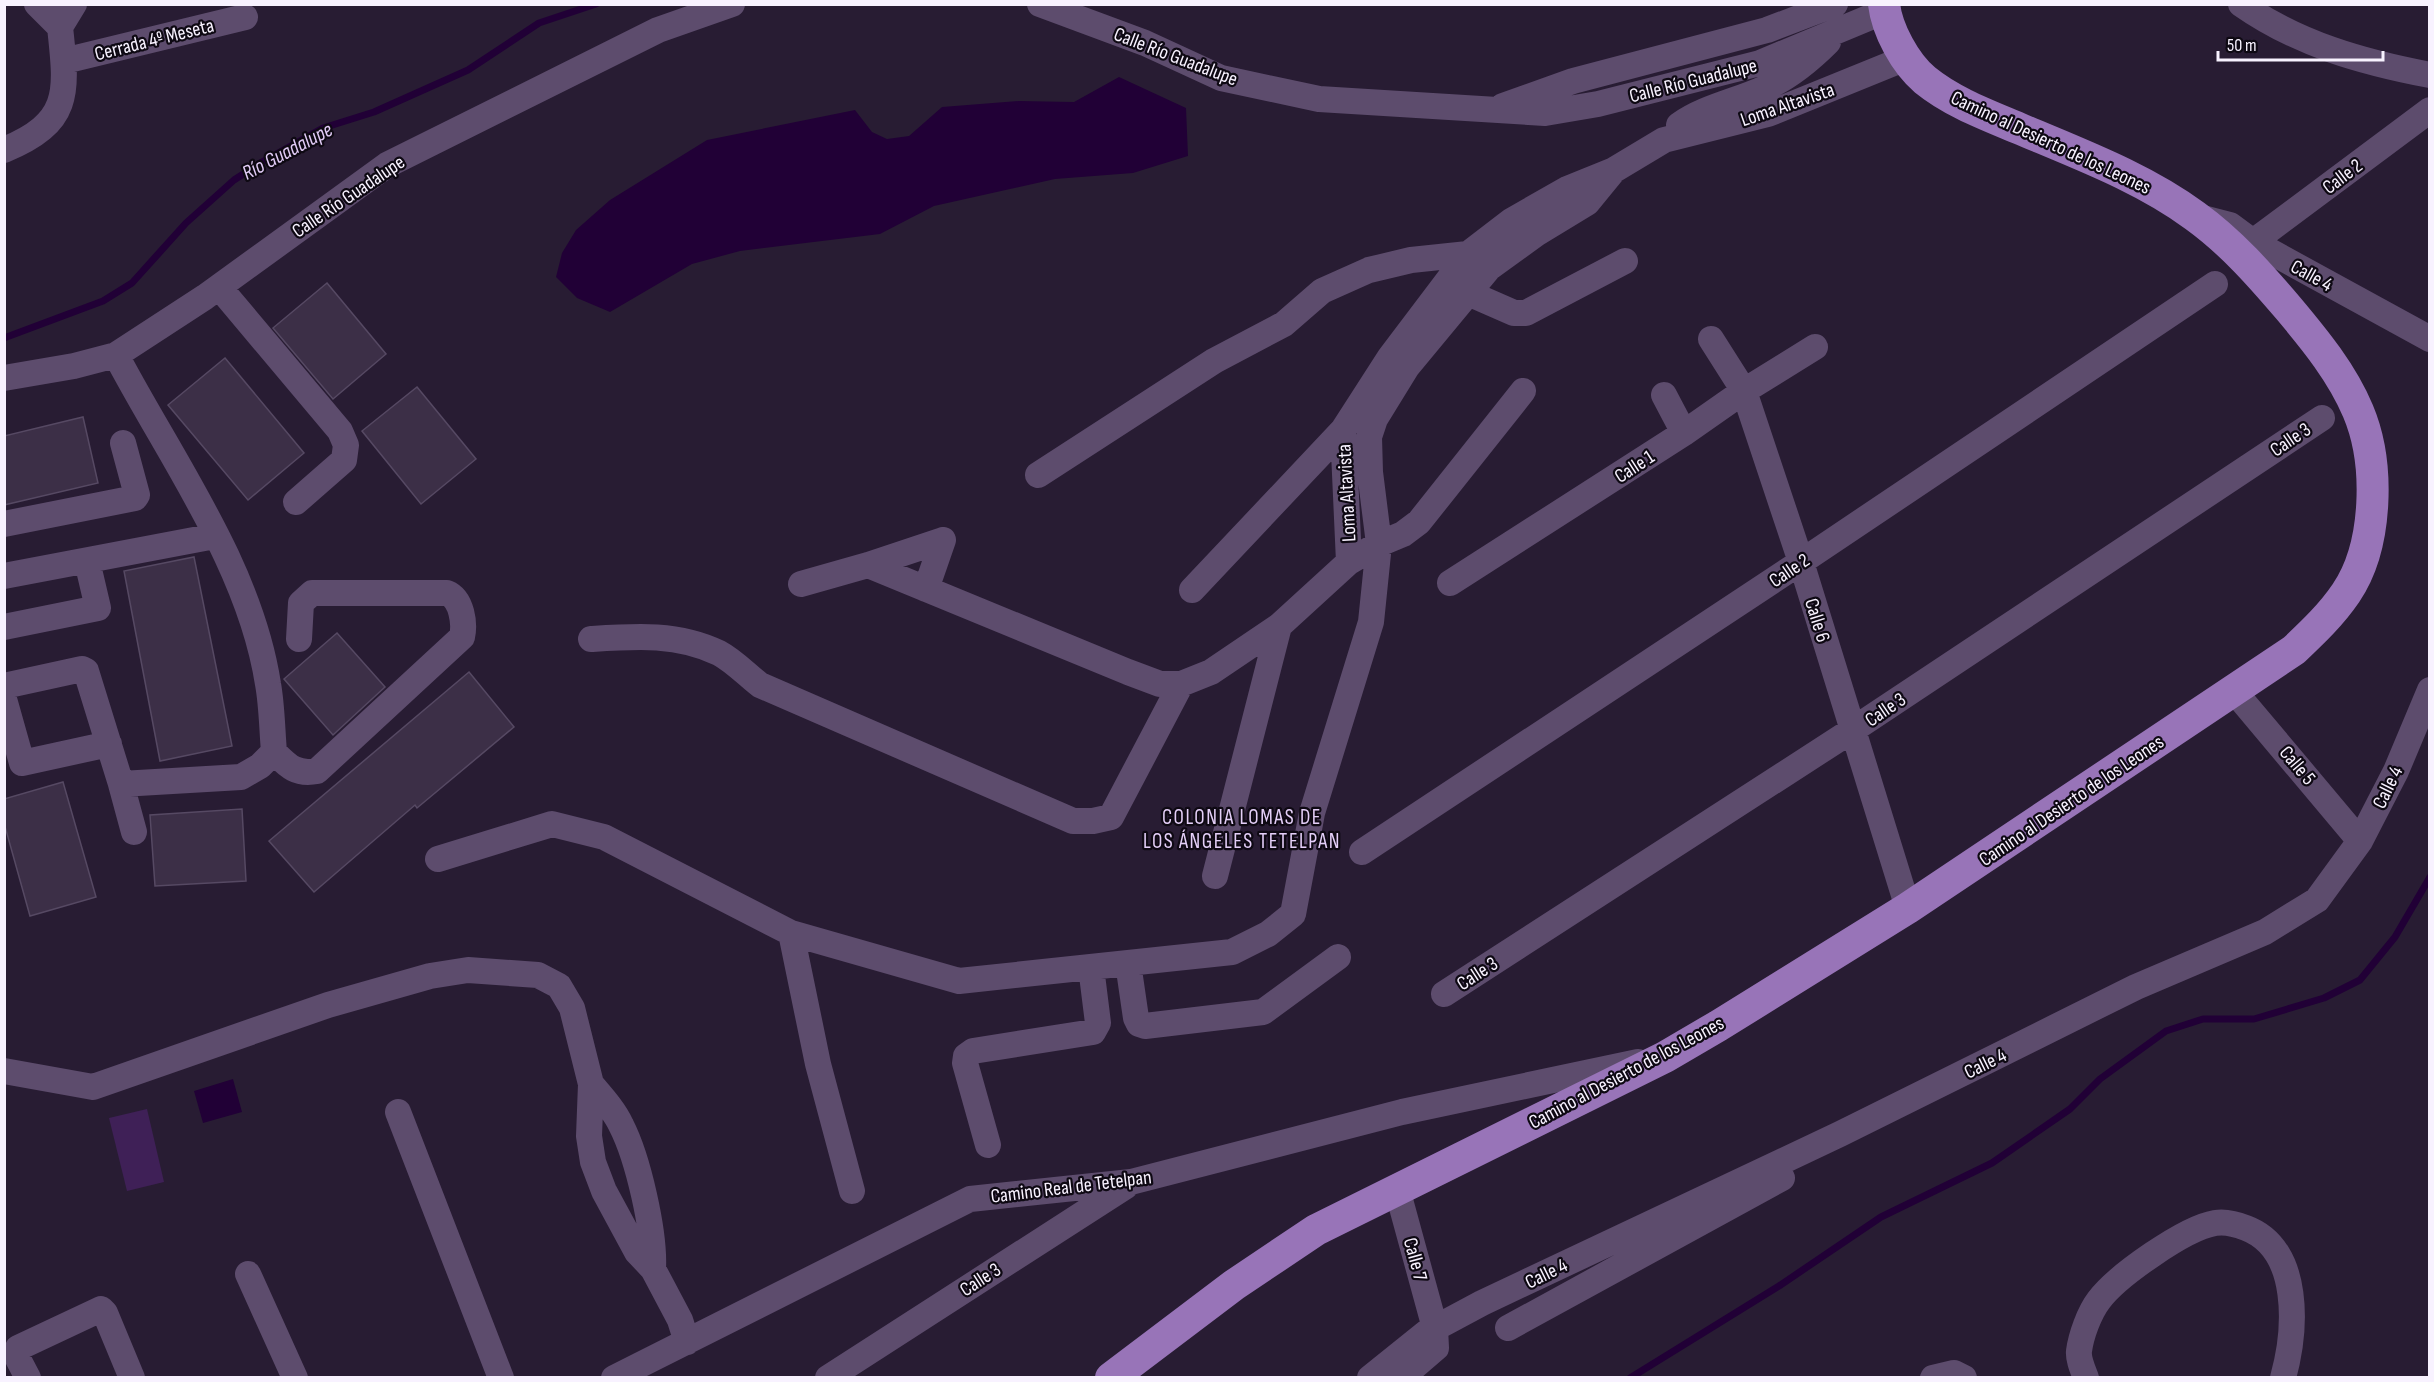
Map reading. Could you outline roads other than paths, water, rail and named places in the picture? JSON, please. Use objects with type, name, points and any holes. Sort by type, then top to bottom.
[{"type":"main road","name":"Camino al Desierto de los Leones","points":[[1111,1377],[1234,1285],[1316,1230],[1665,1057],[1908,908],[2294,650],[2319,628],[2348,591],[2366,546],[2374,494],[2370,450],[2359,413],[2330,362],[2250,262],[2195,216],[2147,185],[1984,114],[1944,93],[1924,79],[1906,58],[1884,8]]},
{"type":"street","points":[[37,4],[62,46]]},
{"type":"street","points":[[4,150],[30,140],[55,115],[66,88],[62,46],[74,4]]},
{"type":"street","name":"Calle Río Guadalupe","points":[[4,378],[74,366],[116,355],[219,287],[387,165],[658,30],[732,4]]},
{"type":"street","name":"Calle Río Guadalupe","points":[[1040,4],[1144,43],[1221,78],[1319,99],[1545,113],[1598,104],[1760,63],[1838,33],[1884,8]]},
{"type":"street","name":"Calle Río Guadalupe","points":[[1494,110],[1573,81],[1767,30],[1835,4]]},
{"type":"street","points":[[2241,4],[2264,20],[2305,41],[2372,62],[2430,75]]},
{"type":"street","name":"Cerrada 4º Meseta","points":[[62,46],[245,17]]},
{"type":"street","name":"Loma Altavista","points":[[868,565],[1160,684],[1180,684],[1211,672],[1279,627],[1349,562],[1343,430],[1390,357],[1478,261],[1536,234],[1587,203],[1614,170],[1664,140],[1680,123],[1722,103],[1764,88],[1800,69],[1838,33]]},
{"type":"street","name":"Loma Altavista","points":[[1664,140],[1768,114],[1906,58]]},
{"type":"street","name":"Calle 2","points":[[2253,242],[2430,110]]},
{"type":"street","name":"Calle 4","points":[[2195,216],[2230,225],[2253,242],[2430,339]]},
{"type":"street","points":[[438,859],[552,824],[604,837],[791,933],[959,981],[1232,952],[1268,934],[1293,914],[1312,813],[1371,622],[1379,544],[1369,437],[1374,419],[1407,367],[1466,292],[1478,261],[1412,261],[1370,270],[1322,291],[1284,324],[1214,361],[1038,475]]},
{"type":"street","points":[[1466,292],[1514,314],[1526,313],[1625,261]]},
{"type":"street","name":"Calle 2","points":[[1362,852],[1801,562],[2215,284]]},
{"type":"street","points":[[219,287],[340,431],[346,445],[344,460],[296,502]]},
{"type":"street","name":"Calle 6","points":[[1711,339],[1744,391],[1801,562],[1851,731],[1908,908]]},
{"type":"street","name":"Calle 1","points":[[1450,583],[1815,347]]},
{"type":"street","points":[[116,355],[234,572],[254,628],[268,683],[274,752],[293,770],[304,773],[316,771],[462,637],[464,627],[457,602],[454,596],[447,593],[312,593],[301,603],[299,639]]},
{"type":"street","points":[[1373,596],[1349,562],[1379,544],[1403,534],[1419,522],[1523,391]]},
{"type":"street","points":[[1664,395],[1684,433]]},
{"type":"street","name":"Calle 3","points":[[1444,994],[1851,731],[2322,418]]},
{"type":"street","points":[[1192,590],[1343,430]]},
{"type":"street","points":[[4,524],[135,498],[137,495],[123,443]]},
{"type":"street","points":[[4,576],[215,536]]},
{"type":"street","points":[[801,584],[943,540],[926,589]]},
{"type":"street","points":[[4,627],[98,608],[87,561]]},
{"type":"street","points":[[1215,876],[1279,627]]},
{"type":"street","points":[[591,639],[648,636],[685,640],[721,654],[760,685],[1073,821],[1093,821],[1111,817],[1180,684]]},
{"type":"street","points":[[4,686],[82,669],[88,675],[134,832]]},
{"type":"street","name":"Calle 4","points":[[1370,1377],[1426,1333],[1504,1293],[1840,1134],[2136,987],[2265,932],[2317,900],[2360,841],[2396,771],[2430,690]]},
{"type":"street","name":"Calle 5","points":[[2234,691],[2360,841]]},
{"type":"street","points":[[4,699],[22,763],[109,744]]},
{"type":"street","points":[[121,784],[241,777],[260,766],[274,752]]},
{"type":"street","points":[[791,933],[818,1064],[852,1191]]},
{"type":"street","points":[[1128,963],[1136,1018],[1139,1024],[1145,1026],[1263,1012],[1338,957]]},
{"type":"street","points":[[988,1145],[965,1063],[966,1056],[973,1051],[1093,1032],[1098,1023],[1090,967]]},
{"type":"street","points":[[4,1071],[93,1087],[327,1005],[430,976],[468,970],[538,975],[559,986],[572,1008],[591,1084],[589,1136],[593,1162],[601,1182],[627,1236],[637,1252],[653,1269],[680,1320],[687,1342]]},
{"type":"street","name":"Camino Real de Tetelpan","points":[[614,1377],[970,1199],[1131,1182],[1402,1112],[1665,1057]]},
{"type":"street","points":[[591,1084],[621,1125],[637,1171],[654,1250],[653,1269]]},
{"type":"street","points":[[398,1112],[501,1377]]},
{"type":"street","points":[[1508,1328],[1822,1156],[1830,1150],[1840,1134]]},
{"type":"street","points":[[601,1182],[637,1171]]},
{"type":"street","name":"Calle 3","points":[[829,1377],[1131,1182]]},
{"type":"street","name":"Calle 7","points":[[1397,1189],[1435,1328]]},
{"type":"street","points":[[2086,1377],[2078,1353],[2084,1331],[2098,1301],[2138,1265],[2169,1244],[2214,1223],[2233,1223],[2259,1233],[2280,1257],[2290,1288],[2292,1336],[2283,1377]]},
{"type":"street","points":[[248,1274],[295,1377]]},
{"type":"street","points":[[28,1377],[16,1355],[18,1348],[101,1309],[105,1313],[132,1377]]},
{"type":"street","points":[[1401,1377],[1436,1348],[1435,1328]]},
{"type":"street","points":[[1933,1377],[1954,1373],[1964,1377]]},
{"type":"waterway","name":"Río Guadalupe","points":[[4,338],[103,301],[132,283],[186,223],[234,180],[262,162],[323,128],[374,112],[468,70],[539,23],[596,4]]},
{"type":"waterway","points":[[1630,1378],[1779,1286],[1881,1217],[1992,1163],[2070,1109],[2100,1079],[2166,1031],[2203,1019],[2254,1019],[2324,998],[2360,980],[2395,937],[2430,877]]},
{"type":"district","name":"COLONIA LOMAS DE LOS ÁNGELES TETELPAN","points":[[1242,829]]}]
